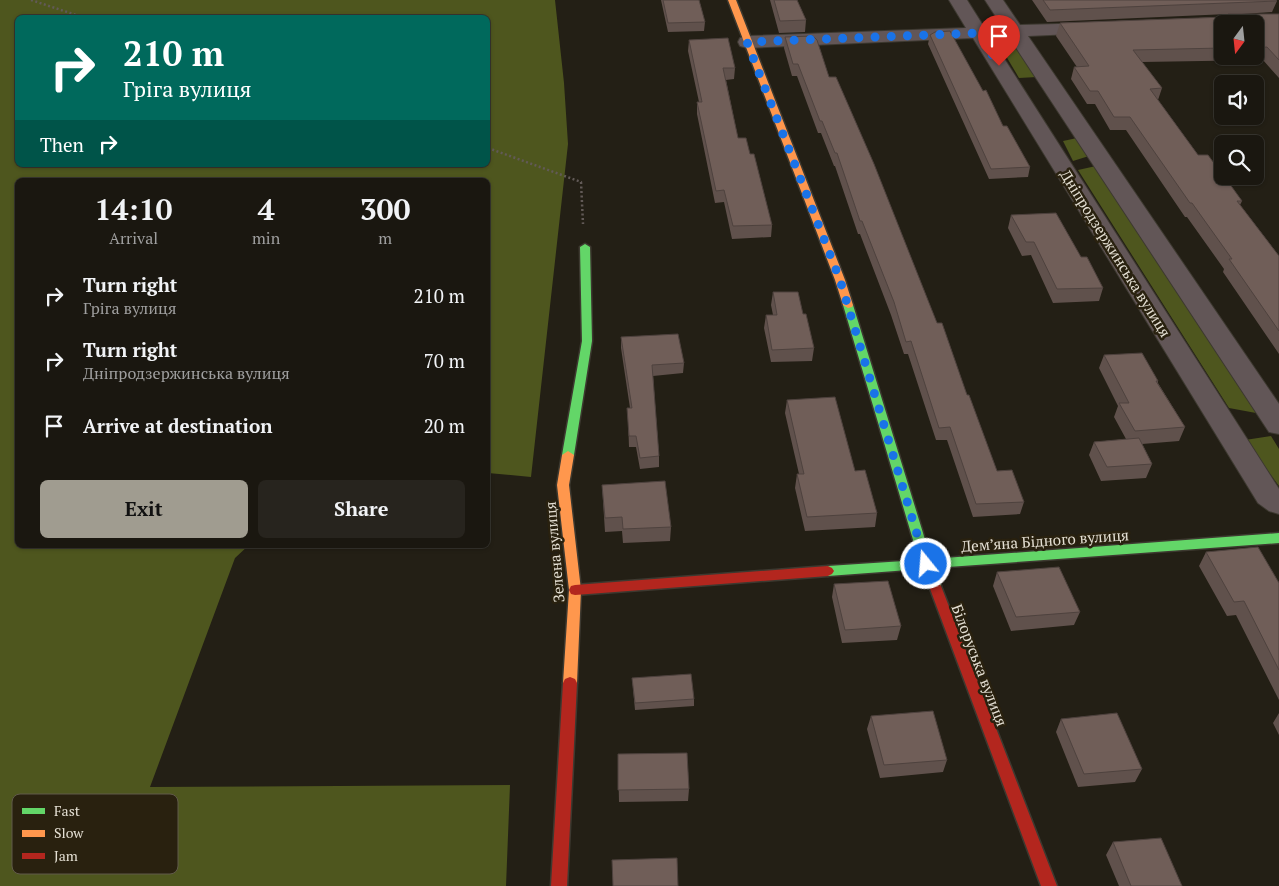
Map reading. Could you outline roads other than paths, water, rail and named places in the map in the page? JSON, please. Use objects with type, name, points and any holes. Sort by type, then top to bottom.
[{"type":"street","name":"Білоруська вулиця","points":[[732,0],[840,280],[926,564],[1049,886]]},
{"type":"street","name":"Дніпродзержинська вулиця","points":[[958,0],[1268,496],[1279,503]]},
{"type":"street","points":[[994,0],[1279,425]]},
{"type":"street","points":[[747,42],[1113,27]]},
{"type":"street","name":"Зелена вулиця","points":[[559,886],[575,590],[563,485],[587,341],[585,247]]},
{"type":"street","name":"Дем’яна Бідного вулиця","points":[[575,590],[1279,538]]}]
